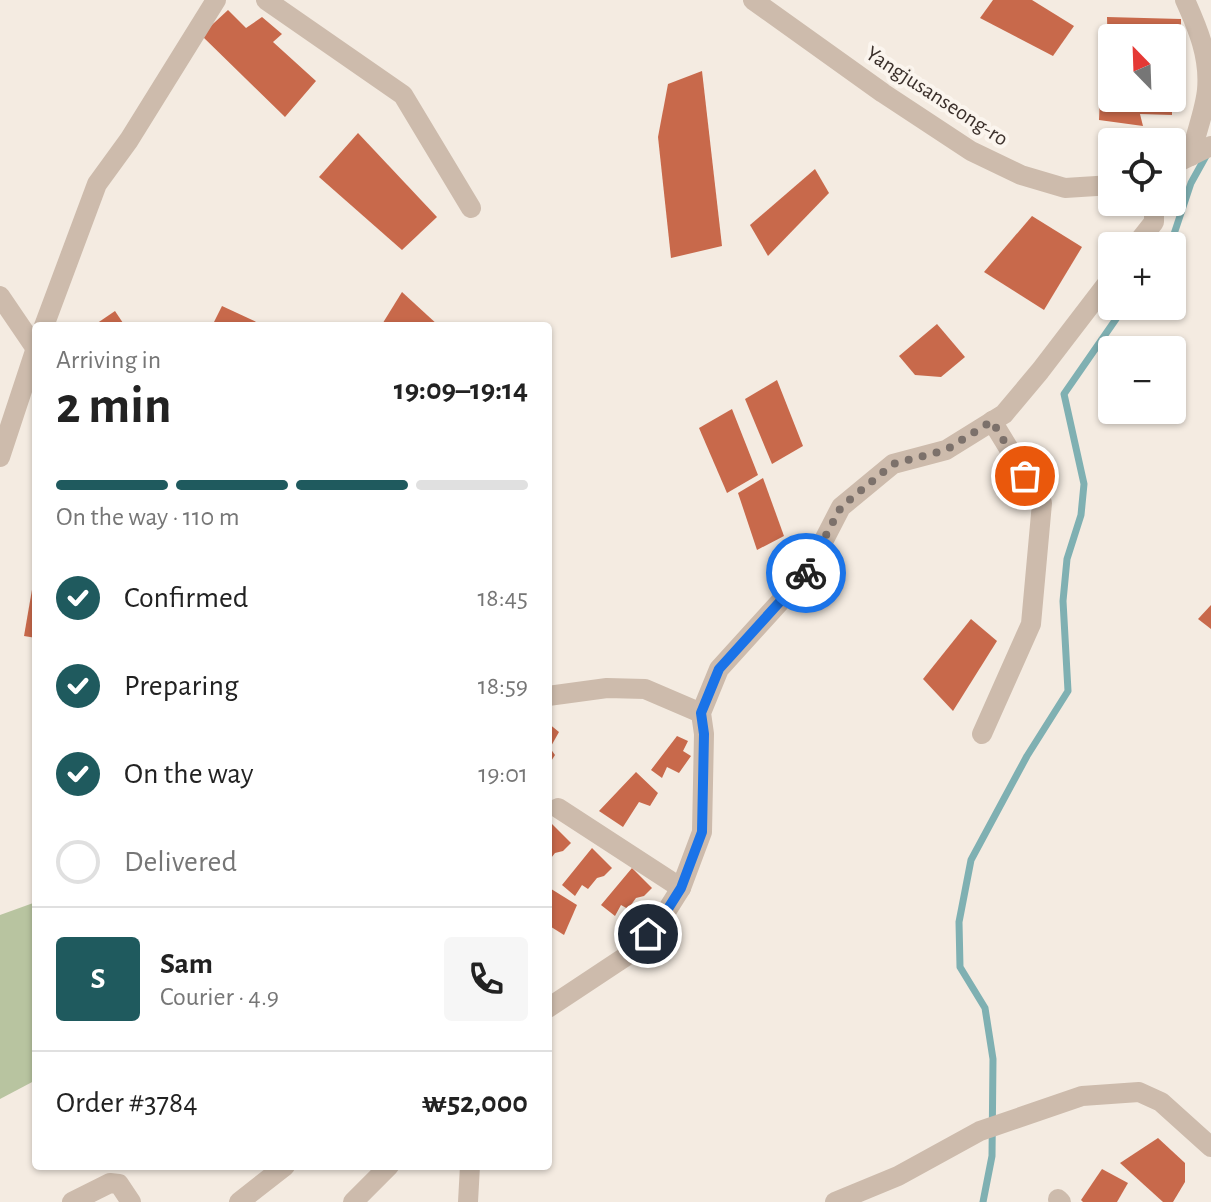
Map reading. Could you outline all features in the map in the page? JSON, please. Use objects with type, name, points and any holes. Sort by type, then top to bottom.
[{"type":"street","points":[[45,322],[97,184],[129,140],[216,0]]},
{"type":"street","points":[[266,0],[403,95],[471,208]]},
{"type":"street","name":"Yangjusanseong-ro","points":[[753,0],[896,102],[971,151],[1021,175],[1065,188],[1098,186]]},
{"type":"street","points":[[1185,0],[1202,36],[1206,60],[1207,91],[1195,154]]},
{"type":"street","points":[[552,1005],[631,953],[664,915],[681,888],[702,832],[704,734],[701,713],[719,669],[808,571],[841,507],[893,464],[946,450],[1004,414],[1098,295]]},
{"type":"street","points":[[0,296],[32,342]]},
{"type":"street","points":[[0,457],[32,360]]},
{"type":"street","points":[[982,734],[1031,624],[1042,503],[992,421]]},
{"type":"street","points":[[552,695],[607,688],[645,689],[701,713]]},
{"type":"street","points":[[558,808],[681,888]]},
{"type":"street","points":[[835,1202],[884,1192],[980,1131],[1082,1096],[1139,1092],[1161,1102],[1211,1147]]},
{"type":"street","points":[[239,1202],[280,1170]]},
{"type":"street","points":[[353,1202],[385,1170]]},
{"type":"street","points":[[468,1202],[470,1170]]},
{"type":"street","points":[[72,1202],[110,1183],[119,1184],[131,1202]]},
{"type":"green space","points":[[32,903],[32,1082],[0,1099],[0,915]]},
{"type":"building","points":[[993,0],[1032,0],[1074,26],[1053,56],[980,18]]},
{"type":"building","points":[[228,10],[246,28],[262,17],[282,34],[273,42],[316,81],[285,117],[201,35]]},
{"type":"building","points":[[1107,17],[1181,19],[1181,24],[1107,24]]},
{"type":"building","points":[[702,71],[722,246],[671,258],[658,137],[668,84]]},
{"type":"building","points":[[1099,112],[1172,112],[1172,115],[1140,114],[1143,126],[1099,120]]},
{"type":"building","points":[[358,133],[437,217],[402,250],[319,177]]},
{"type":"building","points":[[815,169],[829,193],[768,256],[750,225]]},
{"type":"building","points":[[1032,216],[1082,247],[1044,310],[984,272]]},
{"type":"building","points":[[402,292],[435,322],[383,322]]},
{"type":"building","points":[[222,306],[256,322],[214,322]]},
{"type":"building","points":[[115,311],[122,322],[99,322]]},
{"type":"building","points":[[937,324],[965,357],[941,377],[915,375],[899,356]]},
{"type":"building","points":[[777,380],[803,446],[772,464],[745,399]]},
{"type":"building","points":[[732,409],[758,475],[727,493],[699,428]]},
{"type":"building","points":[[763,478],[784,536],[757,550],[738,493]]},
{"type":"building","points":[[32,590],[32,637],[24,636]]},
{"type":"building","points":[[1211,605],[1211,629],[1198,619]]},
{"type":"building","points":[[971,619],[997,641],[953,711],[923,679]]},
{"type":"building","points":[[552,726],[559,732],[552,744]]},
{"type":"building","points":[[677,736],[688,741],[683,751],[691,756],[679,773],[667,767],[662,778],[651,770]]},
{"type":"building","points":[[636,772],[658,793],[650,806],[639,802],[623,827],[599,811]]},
{"type":"building","points":[[552,824],[571,843],[563,851],[552,857]]},
{"type":"building","points":[[592,848],[612,868],[588,889],[582,885],[575,896],[562,885]]},
{"type":"building","points":[[632,868],[652,888],[644,896],[636,898],[628,909],[621,905],[615,916],[601,905]]},
{"type":"building","points":[[552,889],[577,905],[564,935],[552,928]]},
{"type":"building","points":[[1158,1138],[1185,1163],[1185,1182],[1173,1202],[1163,1202],[1120,1163]]},
{"type":"building","points":[[1102,1169],[1128,1183],[1117,1202],[1083,1202],[1081,1200]]},
{"type":"waterway","points":[[1175,232],[1191,183],[1206,156]]},
{"type":"waterway","points":[[983,1202],[992,1156],[993,1059],[985,1008],[960,967],[959,922],[971,860],[1027,756],[1068,691],[1063,601],[1067,559],[1081,515],[1084,484],[1064,394],[1115,320]]},
{"type":"way so far","points":[[806,573],[841,507],[893,464],[946,450],[992,421],[1025,476]]},
{"type":"route","points":[[648,934],[681,888],[702,832],[704,734],[701,713],[719,669],[806,573]]}]
